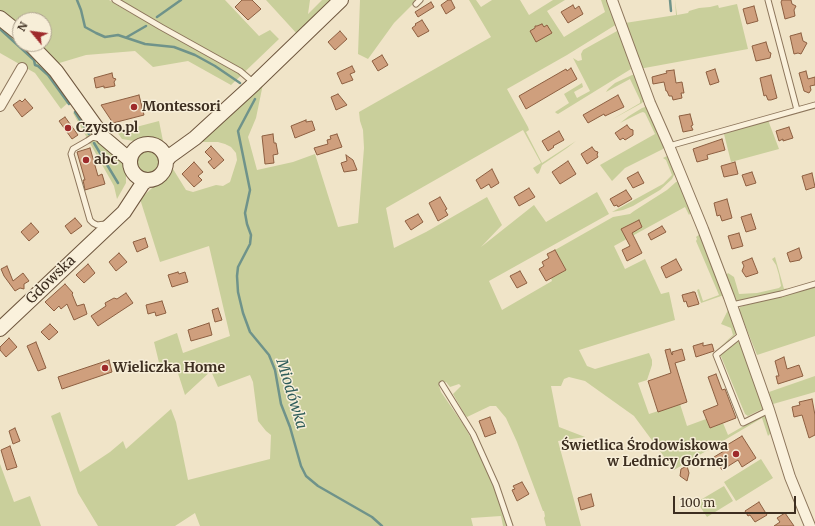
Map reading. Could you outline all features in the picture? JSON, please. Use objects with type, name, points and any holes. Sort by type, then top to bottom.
[{"type":"main road","points":[[166,161],[170,156],[195,138],[254,84],[341,0]]},
{"type":"main road","points":[[0,18],[12,28]]},
{"type":"main road","points":[[38,52],[56,71],[98,131],[132,166],[140,178],[148,180],[159,176],[166,167],[164,153],[159,147]]},
{"type":"main road","points":[[92,121],[109,135],[123,144],[130,146],[150,144],[159,147],[174,144],[207,127]]},
{"type":"main road","points":[[132,166],[134,152],[140,146]]},
{"type":"main road","name":"Gdowska","points":[[102,232],[124,202],[130,188],[132,166]]},
{"type":"main road","name":"Gdowska","points":[[0,329],[124,212],[140,187],[148,180]]},
{"type":"street","points":[[612,0],[645,90],[706,235],[769,410],[790,477],[810,526]]},
{"type":"street","points":[[0,106],[22,68]]},
{"type":"lane","points":[[114,0],[240,70],[254,84]]},
{"type":"lane","points":[[768,0],[797,110]]},
{"type":"lane","points":[[669,146],[815,105]]},
{"type":"lane","points":[[108,142],[93,137],[73,149],[71,154],[90,220],[97,225],[104,225],[111,220]]},
{"type":"lane","points":[[732,306],[815,284]]},
{"type":"lane","points":[[742,334],[716,355],[743,423],[769,410]]},
{"type":"lane","points":[[442,384],[473,434],[496,485],[510,526]]},
{"type":"green space","points":[[0,0],[109,0],[134,15],[140,12],[121,0],[225,0],[259,36],[270,30],[279,39],[231,85],[188,61],[153,67],[135,51],[86,55],[56,64],[45,52],[52,52],[52,12],[12,12],[12,20],[0,11]]},
{"type":"green space","points":[[266,0],[310,0],[308,14],[322,0],[334,0],[298,35]]},
{"type":"green space","points":[[360,0],[417,0],[394,23],[368,59],[358,54]]},
{"type":"green space","points":[[469,0],[476,0],[481,7],[492,0],[520,0],[529,15],[553,0],[565,0],[547,11],[564,37],[605,12],[601,0],[609,0],[617,24],[567,55],[507,89],[528,127],[529,130],[526,132],[542,163],[576,141],[542,165],[539,173],[537,174],[533,168],[541,163],[523,130],[386,208],[394,248],[426,232],[487,197],[502,225],[481,247],[534,205],[546,222],[597,192],[609,214],[489,281],[502,310],[552,281],[551,278],[566,270],[555,250],[613,217],[630,214],[679,181],[692,211],[689,215],[685,207],[614,246],[625,269],[645,259],[661,294],[669,292],[675,320],[579,350],[587,366],[595,369],[649,353],[652,360],[652,365],[647,380],[638,383],[649,414],[680,404],[687,426],[706,419],[710,428],[723,423],[728,435],[763,415],[767,415],[772,432],[768,436],[762,418],[674,470],[634,416],[585,381],[569,377],[564,379],[561,386],[551,386],[559,427],[585,437],[558,441],[581,526],[546,526],[544,511],[506,418],[496,406],[490,406],[467,417],[453,394],[461,386],[459,384],[450,387],[446,382],[439,386],[441,392],[465,427],[482,459],[494,486],[508,526],[503,526],[501,516],[471,518],[473,526],[200,526],[195,513],[175,526],[98,526],[78,493],[51,416],[60,412],[80,472],[110,452],[123,441],[126,449],[171,409],[176,422],[188,480],[270,459],[271,435],[258,421],[253,382],[250,375],[218,387],[211,371],[185,395],[176,367],[161,371],[154,342],[177,333],[183,353],[230,336],[209,246],[160,262],[140,199],[173,169],[186,190],[193,192],[216,185],[223,186],[230,182],[237,160],[236,153],[231,147],[225,144],[218,142],[200,142],[263,84],[256,118],[248,137],[257,170],[293,162],[315,154],[338,227],[358,223],[364,148],[363,130],[359,112],[491,37]]},
{"type":"green space","points":[[675,0],[677,15],[688,13],[689,11],[699,8],[718,5],[719,8],[737,4],[748,49],[639,69],[625,23],[676,15]]},
{"type":"green space","points":[[0,26],[12,34],[12,52],[30,52],[55,78],[70,101],[61,109],[35,73],[0,53]]},
{"type":"green space","points":[[619,31],[631,69],[558,114],[556,113],[555,112],[569,103],[564,94],[582,83],[583,87],[574,92],[577,98],[590,91],[573,58],[578,61],[582,60],[581,54],[583,50]]},
{"type":"green space","points":[[635,75],[645,99],[642,103],[611,120],[640,103],[630,79],[606,92],[615,83]]},
{"type":"green space","points":[[648,106],[664,147],[663,149],[625,168],[612,181],[600,165],[655,134],[645,113],[643,112],[620,123],[642,108]]},
{"type":"green space","points":[[78,111],[122,161],[126,173],[126,183],[117,199],[114,186],[73,113]]},
{"type":"green space","points":[[768,120],[779,149],[731,162],[724,134]]},
{"type":"green space","points":[[159,121],[163,141],[149,137],[134,141],[122,139],[117,132]]},
{"type":"green space","points":[[148,149],[157,153],[161,162],[157,171],[148,175],[139,171],[135,162],[139,153]]},
{"type":"green space","points":[[670,156],[676,171],[672,179],[660,190],[633,206],[612,212],[663,184],[672,175],[666,160],[663,158]]},
{"type":"green space","points":[[700,234],[724,295],[701,303],[697,290],[699,289],[703,301],[719,295],[696,241],[696,237]]},
{"type":"green space","points":[[775,257],[784,289],[787,288],[786,290],[735,301],[726,275],[728,273],[734,277],[739,294],[757,293],[779,288],[781,286],[779,275],[776,265],[772,259]]},
{"type":"green space","points":[[815,286],[815,336],[757,355],[739,310],[740,307]]},
{"type":"green space","points":[[730,309],[738,332],[718,349],[733,335],[731,328],[721,324],[728,310]]},
{"type":"green space","points":[[739,341],[743,341],[764,408],[748,416],[745,414],[720,354]]},
{"type":"green space","points":[[815,376],[815,392],[773,404],[769,392]]},
{"type":"green space","points":[[761,459],[773,478],[736,501],[724,482]]},
{"type":"green space","points":[[0,464],[14,502],[30,496],[41,526],[0,526]]},
{"type":"green space","points":[[724,486],[733,501],[707,517],[697,502]]},
{"type":"building","points":[[242,0],[252,0],[261,9],[248,20],[235,7]]},
{"type":"building","points":[[448,0],[451,0],[455,8],[446,14],[441,5]]},
{"type":"building","points":[[782,0],[791,0],[792,4],[796,6],[794,10],[795,16],[785,19],[781,2]]},
{"type":"building","points":[[431,2],[434,7],[418,17],[415,12]]},
{"type":"building","points":[[573,5],[575,9],[579,6],[583,14],[568,23],[561,12]]},
{"type":"building","points":[[754,6],[758,21],[747,24],[743,9]]},
{"type":"building","points":[[422,20],[429,31],[418,37],[412,28],[416,25],[415,24]]},
{"type":"building","points":[[542,24],[544,27],[547,25],[552,33],[536,42],[530,31],[535,28],[535,26]]},
{"type":"building","points":[[340,31],[347,39],[335,50],[328,42]]},
{"type":"building","points":[[801,33],[803,41],[807,43],[801,54],[794,54],[790,36]]},
{"type":"building","points":[[766,42],[769,52],[771,53],[770,58],[756,61],[752,46]]},
{"type":"building","points":[[382,55],[388,65],[378,71],[372,61]]},
{"type":"building","points":[[352,66],[355,72],[350,74],[353,80],[342,84],[337,73]]},
{"type":"building","points":[[571,68],[577,79],[526,109],[519,96],[566,69],[567,71]]},
{"type":"building","points":[[715,69],[719,82],[710,85],[706,72]]},
{"type":"building","points":[[674,70],[676,83],[682,82],[684,93],[681,93],[682,98],[673,100],[672,96],[669,96],[666,91],[664,82],[653,84],[652,77],[667,73],[666,71]]},
{"type":"building","points":[[806,71],[808,79],[815,77],[815,85],[810,86],[811,90],[809,93],[804,91],[799,73]]},
{"type":"building","points":[[112,73],[113,78],[116,79],[114,82],[115,86],[96,88],[94,78]]},
{"type":"building","points":[[771,75],[777,98],[768,100],[766,95],[764,96],[760,78]]},
{"type":"building","points":[[338,94],[347,105],[336,110],[331,97]]},
{"type":"building","points":[[139,95],[144,115],[113,123],[101,105]]},
{"type":"building","points":[[618,95],[624,107],[605,116],[604,114],[588,123],[583,115]]},
{"type":"building","points":[[25,99],[33,108],[22,117],[13,105],[20,100],[22,102]]},
{"type":"building","points":[[690,114],[693,125],[691,126],[693,130],[683,132],[679,116]]},
{"type":"building","name":"Czysto.pl","points":[[65,117],[78,135],[72,139],[59,121]]},
{"type":"building","points":[[306,120],[306,122],[312,121],[315,130],[295,138],[291,126]]},
{"type":"building","points":[[627,125],[633,130],[633,135],[625,140],[623,138],[620,140],[615,133]]},
{"type":"building","points":[[789,127],[793,138],[779,141],[776,131]]},
{"type":"building","points":[[559,131],[564,140],[553,146],[554,147],[548,151],[542,141]]},
{"type":"building","points":[[273,134],[274,143],[276,143],[278,154],[273,155],[274,163],[265,164],[262,136]]},
{"type":"building","points":[[337,134],[342,147],[317,155],[314,148],[328,144],[327,140],[331,139],[330,136]]},
{"type":"building","points":[[722,139],[725,150],[707,155],[708,159],[697,162],[693,149]]},
{"type":"building","points":[[211,146],[224,160],[214,169],[208,162],[212,159],[205,152]]},
{"type":"building","points":[[592,147],[598,152],[598,157],[587,164],[581,154]]},
{"type":"building","points":[[90,148],[98,176],[102,174],[105,184],[85,190],[83,180],[85,180],[77,152]]},
{"type":"building","points":[[346,155],[353,160],[357,170],[344,172],[341,163],[347,161]]},
{"type":"building","points":[[568,161],[576,174],[560,184],[552,172]]},
{"type":"building","points":[[194,162],[203,172],[198,176],[202,180],[194,187],[182,174]]},
{"type":"building","points":[[735,162],[738,174],[724,177],[721,166]]},
{"type":"building","points":[[492,169],[499,183],[491,188],[489,184],[481,189],[476,180]]},
{"type":"building","points":[[638,172],[644,183],[633,188],[627,178]]},
{"type":"building","points":[[752,172],[756,183],[746,186],[742,175]]},
{"type":"building","points":[[812,173],[815,187],[806,190],[802,176]]},
{"type":"building","points":[[529,188],[535,197],[519,206],[514,197]]},
{"type":"building","points":[[626,190],[632,199],[618,207],[617,205],[614,206],[610,199]]},
{"type":"building","points":[[440,197],[447,209],[445,210],[448,215],[438,221],[429,203]]},
{"type":"building","points":[[727,199],[732,218],[722,221],[720,215],[717,216],[714,203]]},
{"type":"building","points":[[418,214],[423,222],[411,230],[405,221]]},
{"type":"building","points":[[751,214],[756,229],[746,232],[741,217]]},
{"type":"building","points":[[75,218],[82,226],[71,234],[65,226]]},
{"type":"building","points":[[639,220],[642,227],[632,233],[642,253],[627,261],[622,250],[630,246],[621,229]]},
{"type":"building","points":[[31,223],[39,232],[29,241],[21,232]]},
{"type":"building","points":[[662,226],[666,232],[651,240],[648,234]]},
{"type":"building","points":[[739,233],[743,246],[732,249],[728,236]]},
{"type":"building","points":[[145,238],[148,247],[137,252],[133,242]]},
{"type":"building","points":[[799,248],[802,258],[800,260],[790,262],[787,253]]},
{"type":"building","points":[[555,250],[566,270],[546,281],[539,269],[544,266],[542,262],[549,258],[547,254]]},
{"type":"building","points":[[119,253],[127,262],[116,271],[109,262]]},
{"type":"building","points":[[752,258],[758,273],[746,277],[742,271],[744,266],[742,262]]},
{"type":"building","points":[[676,259],[682,270],[666,278],[661,267]]},
{"type":"building","points":[[88,264],[95,273],[84,283],[76,275]]},
{"type":"building","points":[[7,266],[13,281],[23,273],[29,281],[24,284],[24,289],[20,288],[15,291],[4,276],[1,269]]},
{"type":"building","points":[[520,271],[527,283],[517,288],[510,276]]},
{"type":"building","points":[[178,272],[179,274],[185,272],[188,282],[172,287],[168,275]]},
{"type":"building","points":[[65,284],[73,293],[72,294],[77,306],[84,304],[87,314],[74,320],[67,304],[61,309],[59,306],[54,311],[45,302]]},
{"type":"building","points":[[695,292],[699,304],[688,307],[686,301],[684,302],[682,295]]},
{"type":"building","points":[[126,293],[133,303],[98,326],[91,316],[106,306],[105,303],[114,298],[117,299]]},
{"type":"building","points":[[162,301],[166,313],[156,316],[155,312],[148,314],[146,305]]},
{"type":"building","points":[[218,308],[222,320],[215,322],[212,310]]},
{"type":"building","points":[[209,323],[212,335],[191,341],[188,330]]},
{"type":"building","points":[[50,324],[58,332],[49,340],[41,332]]},
{"type":"building","points":[[9,338],[17,347],[6,357],[0,350],[0,347]]},
{"type":"building","points":[[36,342],[46,368],[38,371],[27,346]]},
{"type":"building","points":[[703,343],[703,346],[712,344],[714,351],[696,357],[693,346]]},
{"type":"building","points":[[670,349],[672,355],[672,352],[682,349],[685,360],[675,363],[687,402],[658,412],[648,381],[671,373],[665,350]]},
{"type":"building","points":[[784,357],[787,369],[799,365],[803,376],[778,384],[776,376],[779,376],[775,361]]},
{"type":"building","points":[[109,360],[112,372],[62,389],[58,377]]},
{"type":"building","points":[[716,374],[722,390],[725,389],[736,418],[710,428],[703,411],[718,405],[708,377]]},
{"type":"building","points":[[812,399],[815,415],[815,435],[809,438],[802,415],[794,417],[792,407],[800,405],[799,402]]},
{"type":"building","points":[[490,417],[496,433],[485,437],[479,421]]},
{"type":"building","points":[[15,428],[20,441],[13,444],[9,431]]},
{"type":"building","name":"Świetlica Środowiskowa w Lednicy Górnej","points":[[742,436],[756,458],[742,467],[738,460],[722,470],[714,457],[724,451],[722,448]]},
{"type":"building","points":[[10,446],[17,467],[7,470],[1,450]]},
{"type":"building","points":[[687,466],[689,473],[687,481],[680,476],[681,469]]},
{"type":"building","points":[[522,482],[529,494],[517,501],[512,490],[515,489],[513,486]]},
{"type":"building","points":[[591,494],[594,506],[581,510],[578,498]]},
{"type":"building","points":[[759,502],[767,515],[755,522],[745,511]]},
{"type":"building","points":[[785,513],[794,526],[774,526],[780,522],[777,518]]},
{"type":"waterway","name":"Miodówka","points":[[77,0],[85,27],[96,33],[105,37],[118,35],[145,44],[174,47],[195,55],[215,66],[240,83]]},
{"type":"waterway","points":[[157,17],[181,0]]},
{"type":"waterway","points":[[670,0],[671,11]]},
{"type":"waterway","points":[[127,37],[146,26]]},
{"type":"waterway","points":[[0,29],[34,60],[35,65],[48,75],[69,104]]},
{"type":"waterway","name":"Miodówka","points":[[255,99],[238,131],[250,190],[245,213],[251,235],[250,244],[238,267],[237,276],[238,292],[243,313],[250,332],[269,355],[275,370],[281,404],[290,427],[301,466],[306,476],[318,486],[372,517],[382,526]]},
{"type":"waterway","points":[[75,112],[89,134]]},
{"type":"waterway","points":[[94,143],[118,183]]},
{"type":"place","name":"Montessori","points":[[134,107]]},
{"type":"place","name":"Czysto.pl","points":[[68,128]]},
{"type":"place","name":"abc","points":[[86,160]]},
{"type":"place","name":"Wieliczka Home","points":[[105,368]]},
{"type":"place","name":"Świetlica Środowiskowa w Lednicy Górnej","points":[[736,454]]}]
